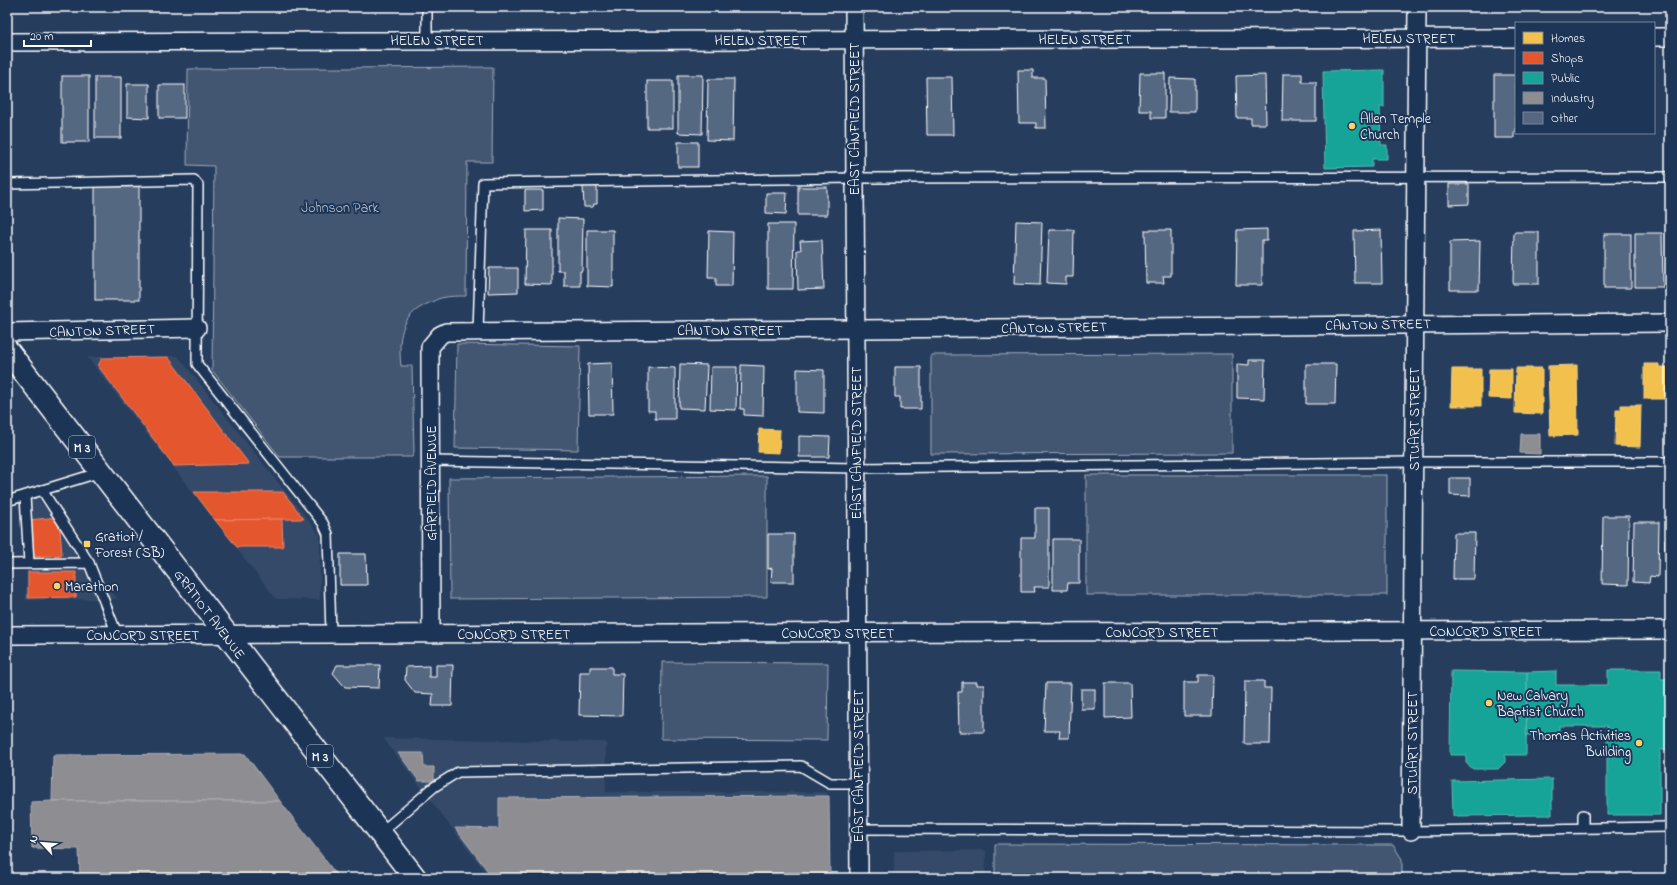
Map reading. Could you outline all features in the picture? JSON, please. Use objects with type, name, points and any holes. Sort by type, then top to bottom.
[{"type":"main road","name":"GRATIOT AVENUE","points":[[7,350],[415,878]]},
{"type":"street","name":"EAST CANFIELD STREET","points":[[854,7],[859,878]]},
{"type":"street","name":"STUART STREET","points":[[1411,831],[1417,7]]},
{"type":"street","points":[[1655,37],[1670,37]]},
{"type":"street","name":"HELEN STREET","points":[[7,42],[1515,38]]},
{"type":"street","name":"CANTON STREET","points":[[440,335],[446,332],[1670,323]]},
{"type":"street","name":"CANTON STREET","points":[[7,332],[197,328]]},
{"type":"street","name":"GARFIELD AVENUE","points":[[431,634],[430,347],[440,335]]},
{"type":"street","name":"CONCORD STREET","points":[[7,635],[1670,630]]},
{"type":"lane","points":[[426,40],[427,7]]},
{"type":"lane","points":[[478,332],[482,183],[855,178],[1670,177]]},
{"type":"lane","points":[[7,184],[194,180],[198,185],[197,364],[323,523],[328,534],[331,634]]},
{"type":"lane","points":[[430,461],[856,468],[1414,462],[1670,462]]},
{"type":"lane","points":[[7,501],[101,472]]},
{"type":"lane","points":[[42,490],[89,563],[117,634]]},
{"type":"lane","points":[[25,496],[29,563]]},
{"type":"lane","points":[[7,564],[89,563]]},
{"type":"lane","points":[[380,833],[430,791],[458,772],[801,766],[830,783],[858,783]]},
{"type":"lane","points":[[1583,815],[1583,828]]},
{"type":"lane","points":[[859,829],[1411,831],[1670,827]]},
{"type":"shaded area","points":[[178,356],[320,535],[320,600],[276,599],[87,357]]},
{"type":"shaded area","points":[[27,484],[118,599],[26,600]]},
{"type":"shaded area","points":[[383,738],[606,742],[606,792],[827,792],[826,878],[490,878]]},
{"type":"shaded area","points":[[986,850],[986,878],[894,878],[894,851]]},
{"type":"green space","points":[[599,7],[822,7],[599,11]]},
{"type":"green space","name":"Johnson Park","points":[[493,67],[492,162],[467,162],[466,296],[450,296],[441,298],[418,309],[406,322],[401,338],[401,366],[412,366],[414,452],[412,457],[280,457],[212,370],[214,166],[187,165],[188,69]]},
{"type":"green space","points":[[457,344],[580,346],[578,450],[455,448]]},
{"type":"green space","points":[[1232,354],[1232,453],[931,454],[931,355]]},
{"type":"green space","points":[[1086,475],[1387,475],[1387,595],[1086,595]]},
{"type":"green space","points":[[767,476],[767,597],[450,599],[449,478]]},
{"type":"green space","points":[[662,662],[828,663],[827,740],[661,739]]},
{"type":"green space","points":[[995,844],[1393,845],[1402,859],[1402,878],[995,878]]},
{"type":"building: Homes","points":[[1644,364],[1659,364],[1659,367],[1670,367],[1670,399],[1644,399]]},
{"type":"building: Homes","points":[[1577,365],[1578,435],[1550,436],[1548,366]]},
{"type":"building: Homes","points":[[1516,368],[1542,368],[1542,414],[1515,413]]},
{"type":"building: Homes","points":[[1452,369],[1481,369],[1481,406],[1451,406]]},
{"type":"building: Homes","points":[[1489,369],[1512,369],[1512,399],[1488,398]]},
{"type":"building: Homes","points":[[1621,405],[1641,405],[1640,447],[1615,446],[1616,410],[1621,410]]},
{"type":"building: Homes","points":[[759,429],[780,430],[779,453],[758,452]]},
{"type":"building: Shops","points":[[168,357],[249,464],[174,466],[98,366],[102,358]]},
{"type":"building: Shops","points":[[194,492],[283,492],[304,519],[215,520]]},
{"type":"building: Shops","points":[[59,517],[62,555],[32,557],[28,520]]},
{"type":"building: Shops","points":[[282,519],[283,547],[237,547],[215,520]]},
{"type":"building: Shops","points":[[28,572],[76,572],[76,597],[28,598]]},
{"type":"building: Public","name":"Allen Temple Church","points":[[1384,70],[1384,107],[1380,107],[1381,145],[1387,145],[1387,159],[1372,159],[1372,167],[1325,168],[1323,71]]},
{"type":"building: Public","name":"Thomas Activities Building","points":[[1608,670],[1661,670],[1661,679],[1670,679],[1670,750],[1660,750],[1660,815],[1607,815],[1607,726],[1559,726],[1559,735],[1526,735],[1527,672],[1556,671],[1556,685],[1608,685]]},
{"type":"building: Public","name":"New Calvary Baptist Church","points":[[1451,671],[1527,672],[1526,755],[1505,755],[1505,762],[1498,769],[1473,769],[1466,763],[1466,755],[1450,755]]},
{"type":"building: Public","points":[[1552,779],[1552,815],[1453,816],[1452,781]]},
{"type":"building: Industry","points":[[1521,434],[1540,434],[1540,454],[1520,453]]},
{"type":"building: Industry","points":[[398,753],[423,753],[424,767],[434,767],[434,781],[419,781]]},
{"type":"building: Industry","points":[[245,754],[280,801],[52,801],[53,755]]},
{"type":"building: Industry","points":[[829,796],[830,878],[493,878],[455,828],[499,829],[499,798]]},
{"type":"building: Industry","points":[[280,801],[339,878],[80,878],[79,849],[32,848],[31,802]]},
{"type":"building: Other","points":[[1018,70],[1033,70],[1033,78],[1045,78],[1046,128],[1036,128],[1036,123],[1019,123]]},
{"type":"building: Other","points":[[1140,73],[1165,73],[1165,118],[1151,118],[1151,111],[1139,111]]},
{"type":"building: Other","points":[[1283,74],[1302,74],[1302,82],[1316,82],[1316,121],[1282,121]]},
{"type":"building: Other","points":[[678,75],[703,75],[702,134],[678,133]]},
{"type":"building: Other","points":[[1265,75],[1266,124],[1251,124],[1251,118],[1237,118],[1236,76]]},
{"type":"building: Other","points":[[1494,75],[1515,75],[1514,138],[1494,138]]},
{"type":"building: Other","points":[[62,76],[89,76],[89,142],[62,142]]},
{"type":"building: Other","points":[[95,77],[121,77],[121,138],[95,138]]},
{"type":"building: Other","points":[[926,77],[952,77],[953,135],[927,135]]},
{"type":"building: Other","points":[[1170,78],[1195,79],[1195,112],[1169,112]]},
{"type":"building: Other","points":[[708,79],[734,79],[733,141],[707,140]]},
{"type":"building: Other","points":[[647,81],[673,81],[673,128],[647,128]]},
{"type":"building: Other","points":[[127,84],[149,84],[149,118],[127,117]]},
{"type":"building: Other","points":[[159,85],[185,85],[185,118],[159,118]]},
{"type":"building: Other","points":[[678,142],[698,142],[698,167],[678,167]]},
{"type":"building: Other","points":[[1449,184],[1469,184],[1469,204],[1449,205]]},
{"type":"building: Other","points":[[95,186],[139,186],[139,300],[95,300]]},
{"type":"building: Other","points":[[583,186],[597,186],[597,204],[594,204],[593,207],[584,207]]},
{"type":"building: Other","points":[[798,187],[827,187],[827,215],[798,215]]},
{"type":"building: Other","points":[[525,190],[543,190],[543,210],[525,211]]},
{"type":"building: Other","points":[[766,193],[787,193],[786,214],[766,213]]},
{"type":"building: Other","points":[[558,218],[583,219],[582,271],[580,271],[580,286],[564,286],[564,271],[558,271]]},
{"type":"building: Other","points":[[1016,221],[1042,222],[1040,285],[1014,284]]},
{"type":"building: Other","points":[[768,224],[794,224],[793,289],[768,289]]},
{"type":"building: Other","points":[[1267,229],[1267,240],[1262,240],[1262,285],[1236,285],[1237,230]]},
{"type":"building: Other","points":[[526,230],[552,230],[552,285],[525,284]]},
{"type":"building: Other","points":[[587,230],[613,230],[613,287],[587,286]]},
{"type":"building: Other","points":[[1049,230],[1074,230],[1073,277],[1066,277],[1066,284],[1047,283]]},
{"type":"building: Other","points":[[1145,230],[1171,230],[1171,276],[1163,276],[1164,283],[1146,283]]},
{"type":"building: Other","points":[[1381,230],[1382,283],[1355,283],[1354,231]]},
{"type":"building: Other","points":[[709,231],[733,232],[732,286],[716,286],[716,278],[708,278]]},
{"type":"building: Other","points":[[1514,232],[1539,232],[1539,284],[1513,284]]},
{"type":"building: Other","points":[[1635,233],[1662,233],[1663,287],[1635,287]]},
{"type":"building: Other","points":[[1604,234],[1631,234],[1631,288],[1604,288]]},
{"type":"building: Other","points":[[822,240],[824,289],[798,290],[797,250],[801,250],[800,241]]},
{"type":"building: Other","points":[[1480,241],[1479,290],[1450,290],[1450,242]]},
{"type":"building: Other","points":[[489,268],[518,268],[518,292],[488,293]]},
{"type":"building: Other","points":[[1249,360],[1265,360],[1264,399],[1237,398],[1237,364],[1249,365]]},
{"type":"building: Other","points":[[612,363],[613,414],[589,414],[588,364]]},
{"type":"building: Other","points":[[680,364],[707,365],[705,409],[679,408]]},
{"type":"building: Other","points":[[1306,364],[1336,364],[1335,404],[1306,404]]},
{"type":"building: Other","points":[[741,365],[764,366],[763,416],[744,415],[744,409],[740,409]]},
{"type":"building: Other","points":[[648,367],[675,368],[675,419],[655,419],[655,411],[648,411]]},
{"type":"building: Other","points":[[711,367],[737,367],[736,410],[710,409]]},
{"type":"building: Other","points":[[895,367],[921,367],[921,409],[900,409],[900,397],[895,397]]},
{"type":"building: Other","points":[[797,369],[824,370],[824,413],[797,412]]},
{"type":"building: Other","points":[[799,436],[830,437],[829,457],[799,457]]},
{"type":"building: Other","points":[[1450,478],[1470,478],[1470,496],[1450,495]]},
{"type":"building: Other","points":[[1035,508],[1049,508],[1049,587],[1034,587],[1035,592],[1021,592],[1021,538],[1035,538]]},
{"type":"building: Other","points":[[1603,516],[1629,516],[1628,585],[1602,584]]},
{"type":"building: Other","points":[[1634,522],[1659,522],[1658,577],[1650,576],[1649,583],[1633,582]]},
{"type":"building: Other","points":[[1668,527],[1670,527],[1670,559],[1665,559],[1665,539],[1668,540]]},
{"type":"building: Other","points":[[1454,533],[1475,533],[1474,579],[1453,579]]},
{"type":"building: Other","points":[[768,534],[794,534],[794,582],[771,582],[772,568],[768,569]]},
{"type":"building: Other","points":[[1053,539],[1079,539],[1079,583],[1068,583],[1067,590],[1053,590]]},
{"type":"building: Other","points":[[340,554],[366,554],[367,585],[340,585]]},
{"type":"building: Other","points":[[337,665],[380,665],[379,688],[345,687],[333,673]]},
{"type":"building: Other","points":[[436,665],[453,665],[452,706],[432,706],[433,694],[415,693],[405,680],[406,667],[429,666],[429,677],[436,677]]},
{"type":"building: Other","points":[[590,667],[612,667],[612,674],[623,674],[622,716],[579,715],[580,672],[590,672]]},
{"type":"building: Other","points":[[1198,675],[1213,675],[1212,716],[1184,716],[1184,682],[1198,682]]},
{"type":"building: Other","points":[[1245,681],[1264,681],[1264,688],[1271,688],[1270,744],[1244,744]]},
{"type":"building: Other","points":[[962,682],[977,682],[977,685],[984,685],[984,732],[959,732],[958,692],[962,692]]},
{"type":"building: Other","points":[[1046,683],[1071,683],[1069,738],[1059,738],[1060,731],[1044,731]]},
{"type":"building: Other","points":[[1105,683],[1130,683],[1131,717],[1105,718]]},
{"type":"building: Other","points":[[1081,689],[1095,689],[1095,709],[1081,709]]},
{"type":"place","name":"Allen Temple Church","points":[[1352,126]]},
{"type":"place","name":"Gratiot / Forest (SB)","points":[[87,544]]},
{"type":"place","name":"Marathon","points":[[57,586]]},
{"type":"place","name":"New Calvary Baptist Church","points":[[1489,703]]},
{"type":"place","name":"Thomas Activities Building","points":[[1639,743]]}]
